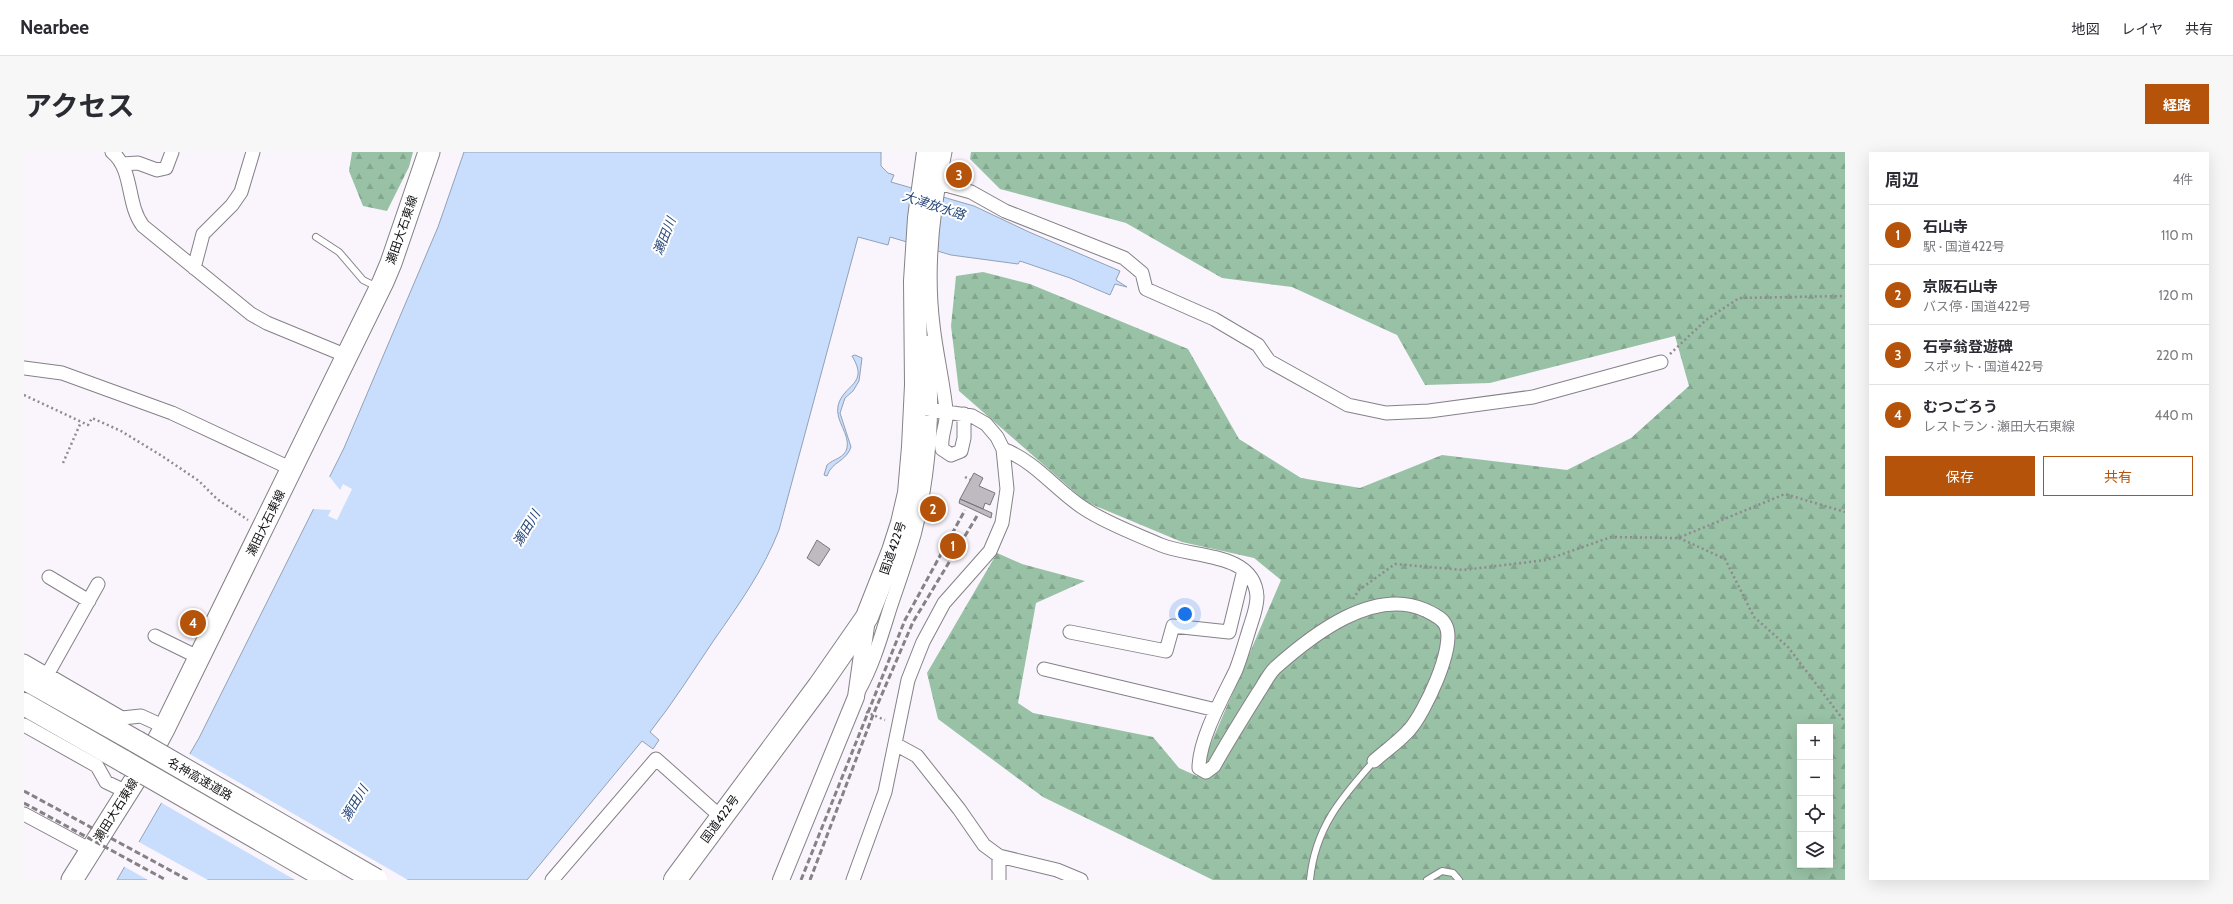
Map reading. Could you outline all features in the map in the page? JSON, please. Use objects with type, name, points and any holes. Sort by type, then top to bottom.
[{"type":"highway","name":"国道422号","points":[[675,880],[819,686],[867,617],[902,523],[922,408],[915,319],[917,248],[929,182],[928,152]]},
{"type":"highway","name":"名神高速道路","points":[[24,678],[376,880]]},
{"type":"highway","name":"名神高速道路","points":[[24,705],[330,880]]},
{"type":"main road","name":"瀬田大石東線","points":[[72,880],[166,727],[200,658],[392,263],[429,152]]},
{"type":"street","points":[[112,152],[123,164],[138,220],[143,226],[251,314],[267,323],[347,356]]},
{"type":"street","points":[[123,164],[138,163],[157,170],[166,168],[172,152]]},
{"type":"street","points":[[194,268],[203,234],[232,204],[241,192],[253,152]]},
{"type":"street","points":[[945,152],[929,182],[933,324],[947,412],[941,443],[942,449],[951,455],[956,454],[963,445],[965,430],[964,414]]},
{"type":"street","points":[[929,182],[971,192],[1005,211],[1124,258],[1142,273],[1146,289],[1214,319],[1258,345],[1269,360],[1348,405],[1386,413],[1429,411],[1533,397],[1661,362]]},
{"type":"street","points":[[24,368],[62,372],[172,413],[292,469]]},
{"type":"street","points":[[781,880],[858,703],[914,535],[925,472],[922,408],[964,414],[972,416],[986,424],[997,437],[1002,448],[1007,489],[1002,523],[990,551],[944,603],[923,642],[908,680],[885,792],[853,880]]},
{"type":"street","points":[[1002,448],[1030,463],[1084,509],[1167,548],[1232,562],[1244,570],[1253,583],[1257,597],[1254,612],[1236,668],[1216,710],[1199,758],[1199,768],[1206,772],[1214,766],[1274,669],[1336,621],[1359,611],[1387,605],[1418,607],[1437,615],[1447,626],[1448,644],[1440,674],[1427,703],[1410,730],[1374,761]]},
{"type":"street","points":[[1070,632],[1166,651],[1173,626],[1229,632],[1244,570]]},
{"type":"street","points":[[48,577],[89,601]]},
{"type":"street","points":[[47,675],[98,584]]},
{"type":"street","points":[[858,703],[867,617]]},
{"type":"street","points":[[155,636],[200,658]]},
{"type":"street","points":[[24,661],[122,718],[141,716],[166,727]]},
{"type":"street","points":[[1044,669],[1216,710]]},
{"type":"street","points":[[24,726],[97,766],[106,782],[127,792]]},
{"type":"street","points":[[897,738],[917,756],[959,809],[984,845],[999,856],[1057,870],[1081,880]]},
{"type":"street","points":[[552,880],[656,759],[721,817]]},
{"type":"street","points":[[24,814],[90,850]]},
{"type":"street","points":[[999,856],[1000,880]]},
{"type":"lane","points":[[316,237],[339,252],[362,280],[380,289]]},
{"type":"lane","points":[[1310,880],[1317,843],[1333,810],[1374,761]]},
{"type":"lane","points":[[1427,880],[1442,871],[1453,873],[1459,880]]},
{"type":"path","points":[[1661,362],[1706,320],[1739,298],[1845,296]]},
{"type":"path","points":[[24,395],[88,426],[92,418],[121,431],[199,481],[217,499],[263,529]]},
{"type":"path","points":[[63,463],[81,422]]},
{"type":"path","points":[[965,477],[971,480]]},
{"type":"path","points":[[1336,621],[1359,590],[1395,564],[1463,570],[1546,560],[1611,537],[1678,538],[1785,494],[1845,512]]},
{"type":"path","points":[[1678,538],[1725,559],[1754,617],[1788,647],[1845,722]]},
{"type":"path","points":[[858,703],[885,719],[897,738]]},
{"type":"green space","points":[[352,152],[413,152],[409,167],[387,211],[363,206],[349,171]]},
{"type":"green space","points":[[971,152],[1845,152],[1845,880],[1213,880],[1043,797],[938,719],[927,673],[997,553],[1022,564],[1085,581],[1036,603],[1018,703],[1033,713],[1153,737],[1179,768],[1197,776],[1281,580],[1254,558],[1182,542],[1086,502],[959,391],[951,326],[956,276],[983,272],[1030,284],[1188,349],[1239,439],[1301,478],[1360,488],[1442,455],[1567,470],[1631,438],[1689,386],[1675,336],[1490,383],[1425,385],[1397,335],[1292,287],[1222,278],[1126,223],[1000,189],[970,159]]},
{"type":"water","points":[[464,152],[881,152],[881,166],[888,173],[894,175],[891,182],[974,206],[1029,232],[1120,271],[1116,280],[1127,287],[1115,284],[1110,295],[1070,278],[1020,261],[1018,264],[951,255],[890,237],[888,245],[858,237],[779,530],[766,559],[741,600],[675,698],[650,732],[659,740],[653,749],[642,741],[527,880],[117,880],[199,738],[344,448],[438,227]]},
{"type":"water","points":[[855,355],[862,358],[859,381],[853,391],[845,398],[840,413],[851,447],[846,456],[832,467],[827,476],[824,475],[827,465],[844,454],[847,448],[846,438],[839,417],[838,406],[845,393],[857,379],[857,366],[852,356]]},
{"type":"pier","points":[[329,476],[340,490],[343,484],[352,489],[337,520],[328,516],[331,510],[312,509]]},
{"type":"pier","points":[[188,753],[408,880],[295,880],[160,802]]},
{"type":"pier","points":[[137,841],[208,880],[148,880],[123,866]]},
{"type":"building","points":[[974,473],[983,478],[979,486],[995,493],[990,505],[985,503],[983,509],[960,499]]},
{"type":"building","points":[[960,499],[992,513],[991,518],[959,503]]},
{"type":"building","points":[[817,540],[830,549],[819,566],[807,558]]},
{"type":"railway","points":[[801,880],[905,620],[965,510]]},
{"type":"railway","points":[[810,880],[873,715],[913,622],[977,516]]},
{"type":"railway","points":[[24,791],[188,880]]},
{"type":"railway","points":[[24,803],[166,880]]},
{"type":"place","name":"石亭翁登遊碑","points":[[959,175]]},
{"type":"place","name":"京阪石山寺","points":[[933,509]]},
{"type":"place","name":"石山寺","points":[[953,546]]},
{"type":"place","name":"むつごろう","points":[[193,623]]},
{"type":"water label","name":"大津放水路","points":[[934,205]]},
{"type":"water label","name":"瀬田川","points":[[664,236]]},
{"type":"water label","name":"瀬田川","points":[[526,528]]},
{"type":"water label","name":"瀬田川","points":[[354,803]]}]
